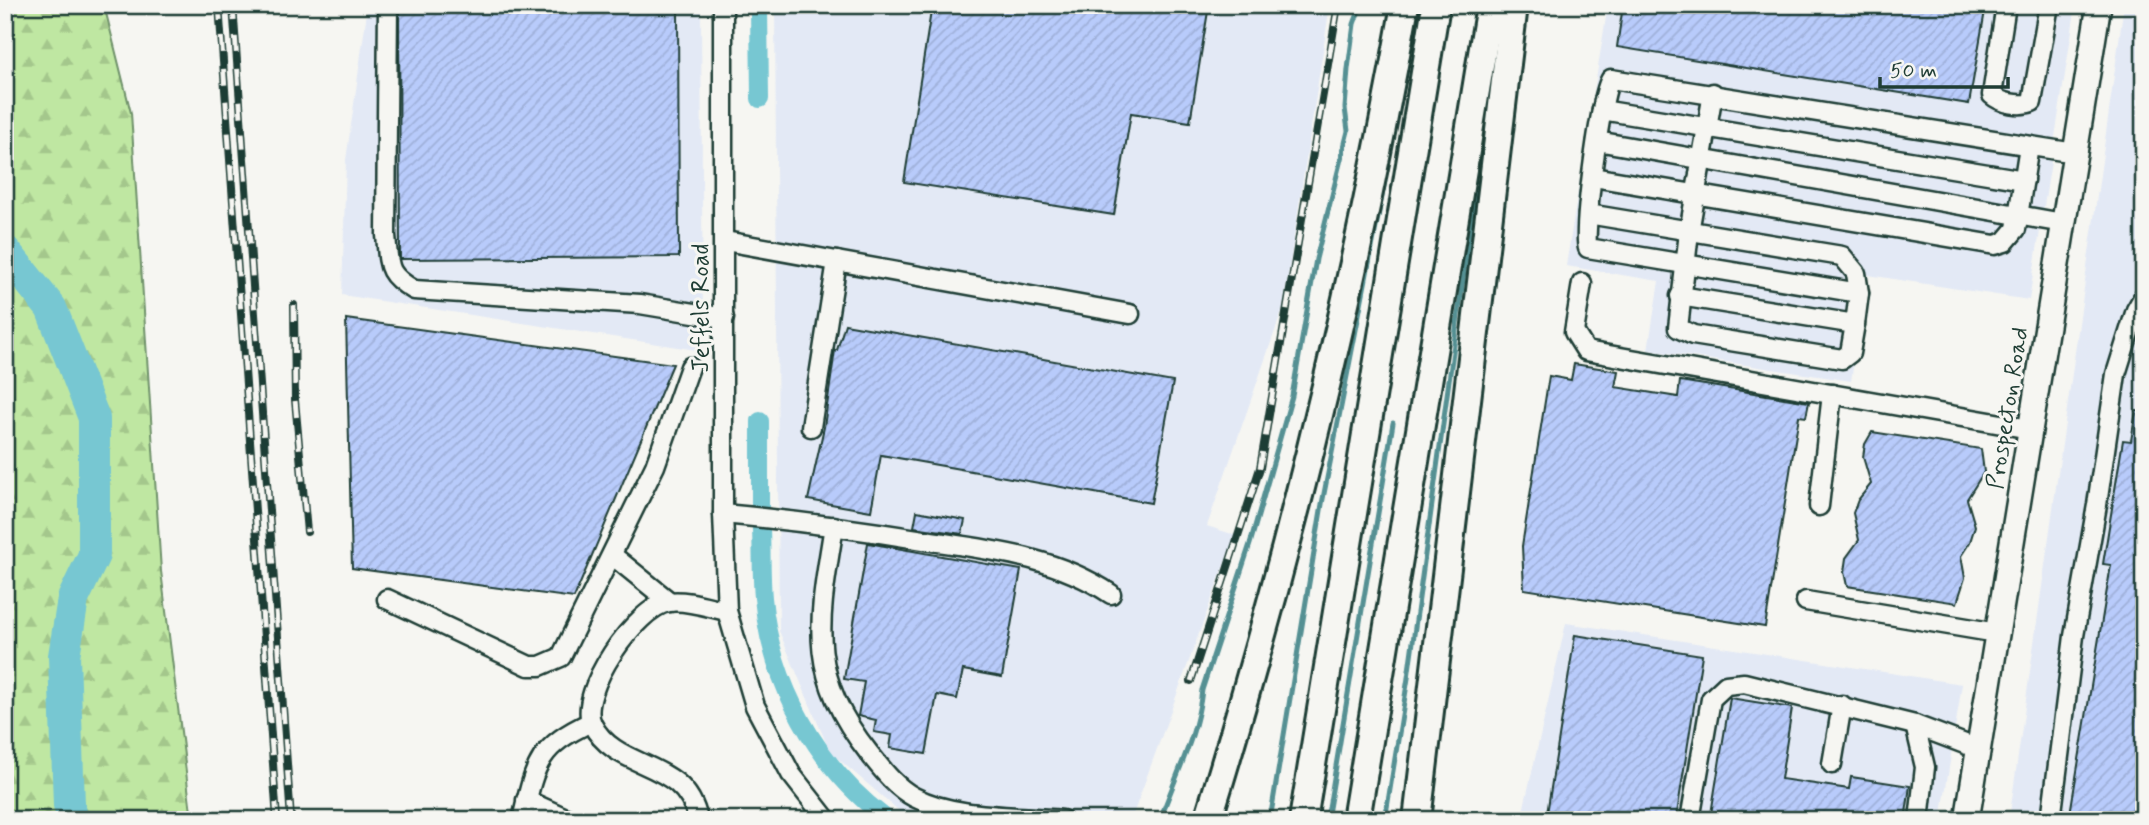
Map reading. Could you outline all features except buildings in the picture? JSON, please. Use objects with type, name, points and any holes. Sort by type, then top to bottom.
[{"type":"highway","points":[[1208,820],[1259,652],[1350,281],[1405,5]]},
{"type":"highway","points":[[1303,820],[1436,5]]},
{"type":"highway","points":[[1356,820],[1490,5]]},
{"type":"highway","points":[[1418,820],[1514,5]]},
{"type":"main road","name":"Prospecton Road","points":[[1967,820],[2099,5]]},
{"type":"street","points":[[388,5],[386,235],[388,266],[395,279],[414,290],[626,303],[724,318]]},
{"type":"street","name":"Jeffels Road","points":[[723,5],[723,514],[727,611],[755,706],[791,774],[827,820]]},
{"type":"street","points":[[2006,5],[1992,95],[2000,100],[2024,105],[2032,102],[2049,5]]},
{"type":"street","points":[[1859,293],[1588,248],[1585,242],[1588,214],[1606,86],[1615,78],[2075,153]]},
{"type":"street","points":[[1588,214],[1689,232],[1842,256],[1856,273],[1859,293],[1849,357],[1834,358],[1684,332],[1678,328],[1677,318],[1689,232],[1713,93]]},
{"type":"street","points":[[1602,110],[2024,180]]},
{"type":"street","points":[[1597,141],[2063,223]]},
{"type":"street","points":[[1593,177],[1995,245],[2011,237],[2016,229],[2029,146]]},
{"type":"street","points":[[725,241],[1130,314]]},
{"type":"street","points":[[811,427],[836,261]]},
{"type":"street","points":[[1582,283],[1574,332],[1586,351],[2030,429]]},
{"type":"street","points":[[1680,296],[1854,324]]},
{"type":"street","points":[[2050,820],[2074,636],[2116,374],[2136,310],[2144,296]]},
{"type":"street","points":[[387,599],[529,666],[540,666],[561,657],[567,651],[655,466],[690,367]]},
{"type":"street","points":[[1819,506],[1832,394]]},
{"type":"street","points":[[723,514],[834,526],[1038,560],[1066,568],[1111,594]]},
{"type":"street","points":[[834,526],[821,612],[821,651],[830,690],[849,727],[895,785],[914,797],[969,811],[1062,820]]},
{"type":"street","points":[[612,555],[670,601],[727,611]]},
{"type":"street","points":[[670,601],[651,610],[631,627],[593,694],[589,706],[591,722],[603,740],[617,751],[674,779],[688,792],[698,820]]},
{"type":"street","points":[[1806,601],[1997,633]]},
{"type":"street","points":[[1690,820],[1711,699],[1717,690],[1734,682],[1842,705],[1916,725],[1978,749]]},
{"type":"street","points":[[1832,764],[1842,705]]},
{"type":"street","points":[[522,820],[533,772],[545,751],[559,739],[591,722]]},
{"type":"street","points":[[1916,725],[1925,767],[1919,820]]},
{"type":"street","points":[[526,800],[570,820]]},
{"type":"shaded area","points":[[368,5],[701,5],[703,351],[342,295],[346,160]]},
{"type":"shaded area","points":[[775,5],[1330,5],[1283,308],[1207,526],[1235,535],[1131,820],[910,820],[830,752],[779,631]]},
{"type":"shaded area","points":[[1608,5],[2076,5],[2029,300],[1868,275],[1851,381],[1648,350],[1659,281],[1566,266]]},
{"type":"shaded area","points":[[2124,5],[2144,5],[2144,820],[2009,820]]},
{"type":"shaded area","points":[[1566,623],[1962,684],[1941,820],[1521,820]]},
{"type":"green space","points":[[5,5],[104,5],[131,113],[161,571],[192,820],[5,820]]},
{"type":"waterway","points":[[759,5],[760,99]]},
{"type":"waterway","points":[[1160,820],[1195,724],[1202,690],[1250,544],[1292,396],[1316,259],[1348,131],[1345,108],[1348,69],[1354,24],[1361,5]]},
{"type":"waterway","points":[[1270,820],[1322,504],[1385,181]]},
{"type":"waterway","points":[[1385,820],[1408,678],[1475,192]]},
{"type":"waterway","points":[[5,251],[51,308],[94,418],[94,555],[73,599],[64,656],[69,805],[73,820]]},
{"type":"waterway","points":[[760,421],[760,507]]},
{"type":"waterway","points":[[1327,820],[1393,423]]},
{"type":"waterway","points":[[761,529],[762,589],[768,630],[787,692],[818,748],[838,773],[884,817]]},
{"type":"railway","points":[[219,5],[277,820]]},
{"type":"railway","points":[[233,5],[291,820]]},
{"type":"railway","points":[[1191,681],[1260,468],[1338,5]]},
{"type":"railway","points":[[294,305],[295,400],[307,532]]}]
